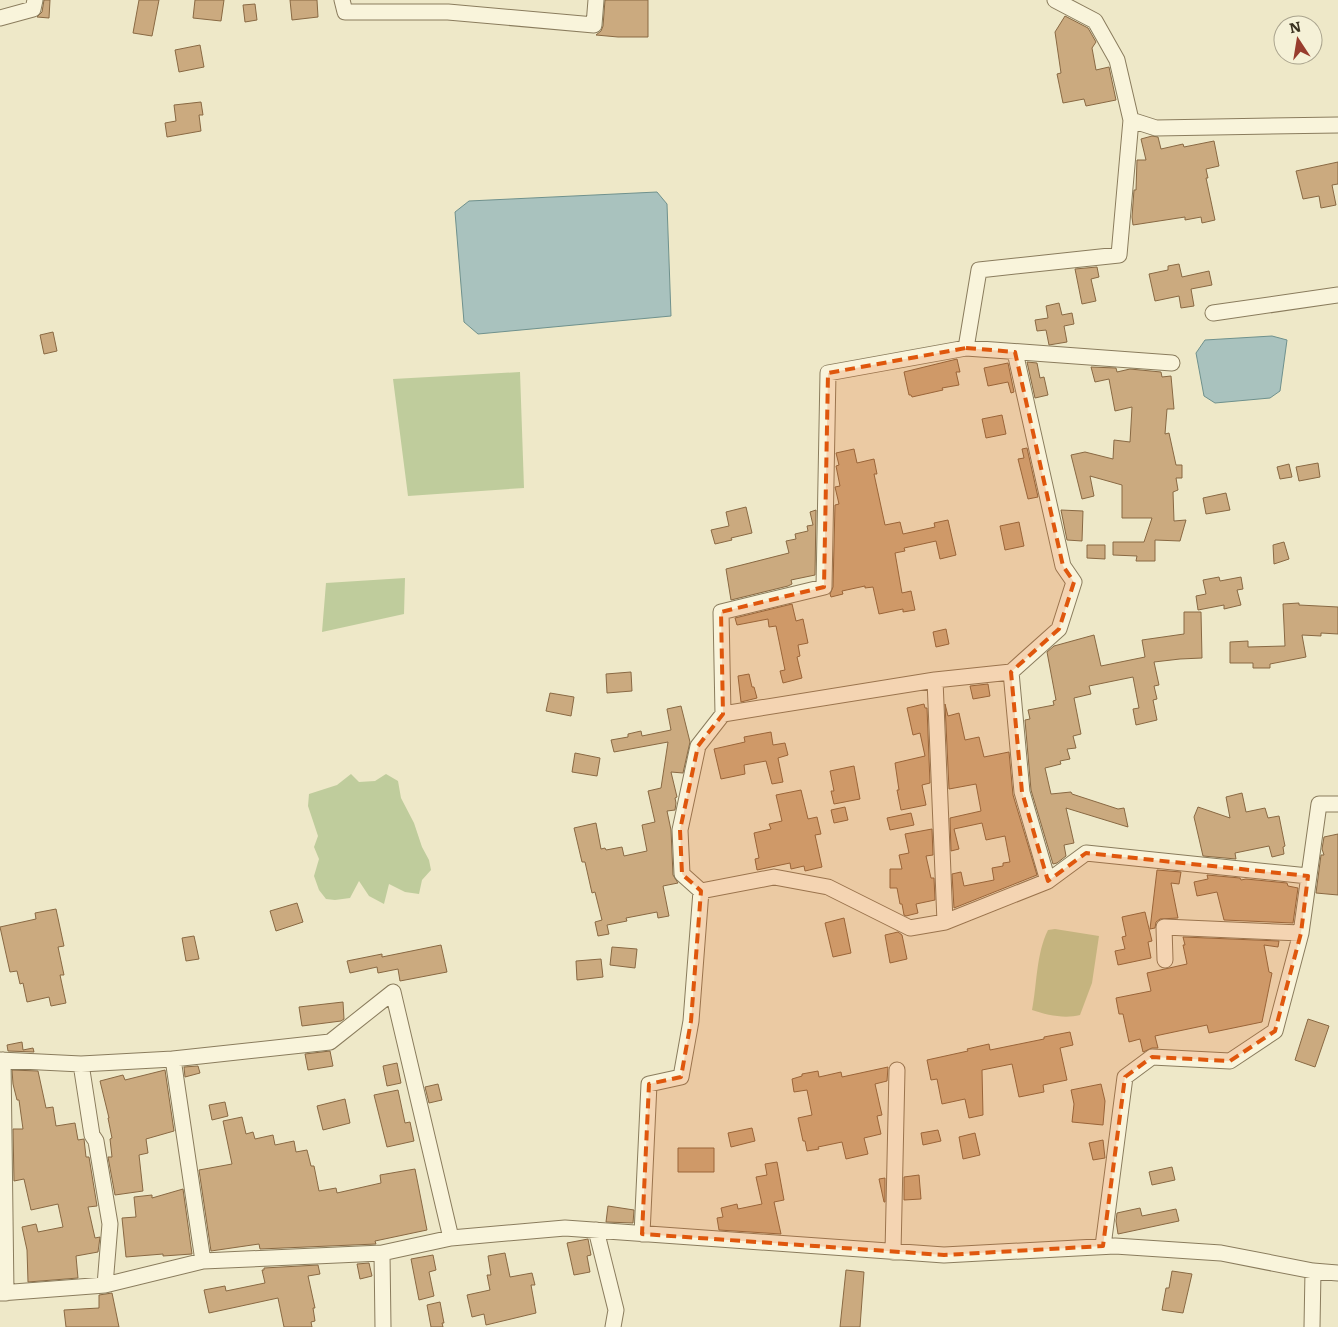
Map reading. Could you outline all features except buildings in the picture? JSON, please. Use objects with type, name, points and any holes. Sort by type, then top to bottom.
[{"type":"street","points":[[0,18],[33,9],[35,0]]},
{"type":"street","points":[[342,0],[346,12],[448,12],[594,25],[596,0]]},
{"type":"street","points":[[966,348],[978,270],[1119,255],[1131,120],[1117,60],[1094,21],[1055,0]]},
{"type":"street","points":[[1131,120],[1156,128],[1338,125]]},
{"type":"street","points":[[1213,313],[1338,294]]},
{"type":"street","points":[[701,891],[682,874],[680,830],[698,746],[723,714],[722,612],[824,587],[828,373],[966,348],[1172,363]]},
{"type":"street","points":[[723,714],[935,680],[1011,672],[1059,629],[1074,582],[1063,566],[1015,352]]},
{"type":"street","points":[[1011,672],[1022,792],[1048,881]]},
{"type":"street","points":[[935,680],[945,922]]},
{"type":"street","points":[[1103,1246],[1125,1077],[1152,1057],[1230,1061],[1275,1031],[1301,933],[1319,804],[1338,804]]},
{"type":"street","points":[[701,891],[774,877],[828,887],[910,928],[945,922],[1048,881],[1086,853],[1308,876]]},
{"type":"street","points":[[642,1234],[649,1084],[681,1077],[691,1021],[701,891]]},
{"type":"street","points":[[1165,960],[1164,927],[1301,933]]},
{"type":"street","points":[[452,1238],[393,992],[330,1042],[174,1058],[81,1064],[2,1060],[3,1293],[105,1285],[203,1261],[382,1252],[452,1238],[565,1228],[944,1255],[1103,1246],[1221,1253],[1313,1271],[1338,1273]]},
{"type":"street","points":[[174,1058],[203,1261]]},
{"type":"street","points":[[81,1064],[92,1135],[96,1141],[110,1224],[105,1285]]},
{"type":"street","points":[[893,1252],[897,1070]]},
{"type":"street","points":[[596,1230],[616,1310],[613,1327]]},
{"type":"street","points":[[382,1252],[383,1327]]},
{"type":"street","points":[[1312,1327],[1313,1271]]},
{"type":"highlighted area","points":[[966,348],[1015,352],[1063,566],[1074,582],[1059,629],[1011,672],[1022,792],[1048,881],[1086,853],[1308,876],[1301,933],[1275,1031],[1230,1061],[1152,1057],[1125,1077],[1103,1246],[944,1255],[642,1234],[649,1084],[681,1077],[691,1021],[701,891],[682,874],[680,830],[698,746],[723,714],[721,612],[824,587],[828,373]]},
{"type":"green space","points":[[520,372],[524,488],[408,496],[393,379]]},
{"type":"green space","points":[[405,578],[404,614],[322,632],[326,583]]},
{"type":"green space","points":[[351,774],[359,782],[375,781],[386,774],[398,781],[401,798],[414,823],[422,847],[429,860],[431,870],[422,880],[419,894],[405,892],[389,884],[384,904],[369,896],[359,881],[350,898],[326,899],[319,890],[314,876],[319,859],[314,847],[318,836],[308,806],[309,794],[337,785]]},
{"type":"green space","points":[[1055,929],[1099,936],[1092,983],[1080,1015],[1056,1016],[1032,1010],[1041,949],[1048,930]]},
{"type":"water","points":[[657,192],[667,204],[671,316],[478,334],[464,322],[455,212],[469,201]]},
{"type":"water","points":[[1272,336],[1287,340],[1280,391],[1270,398],[1215,403],[1204,396],[1196,353],[1205,340]]}]
